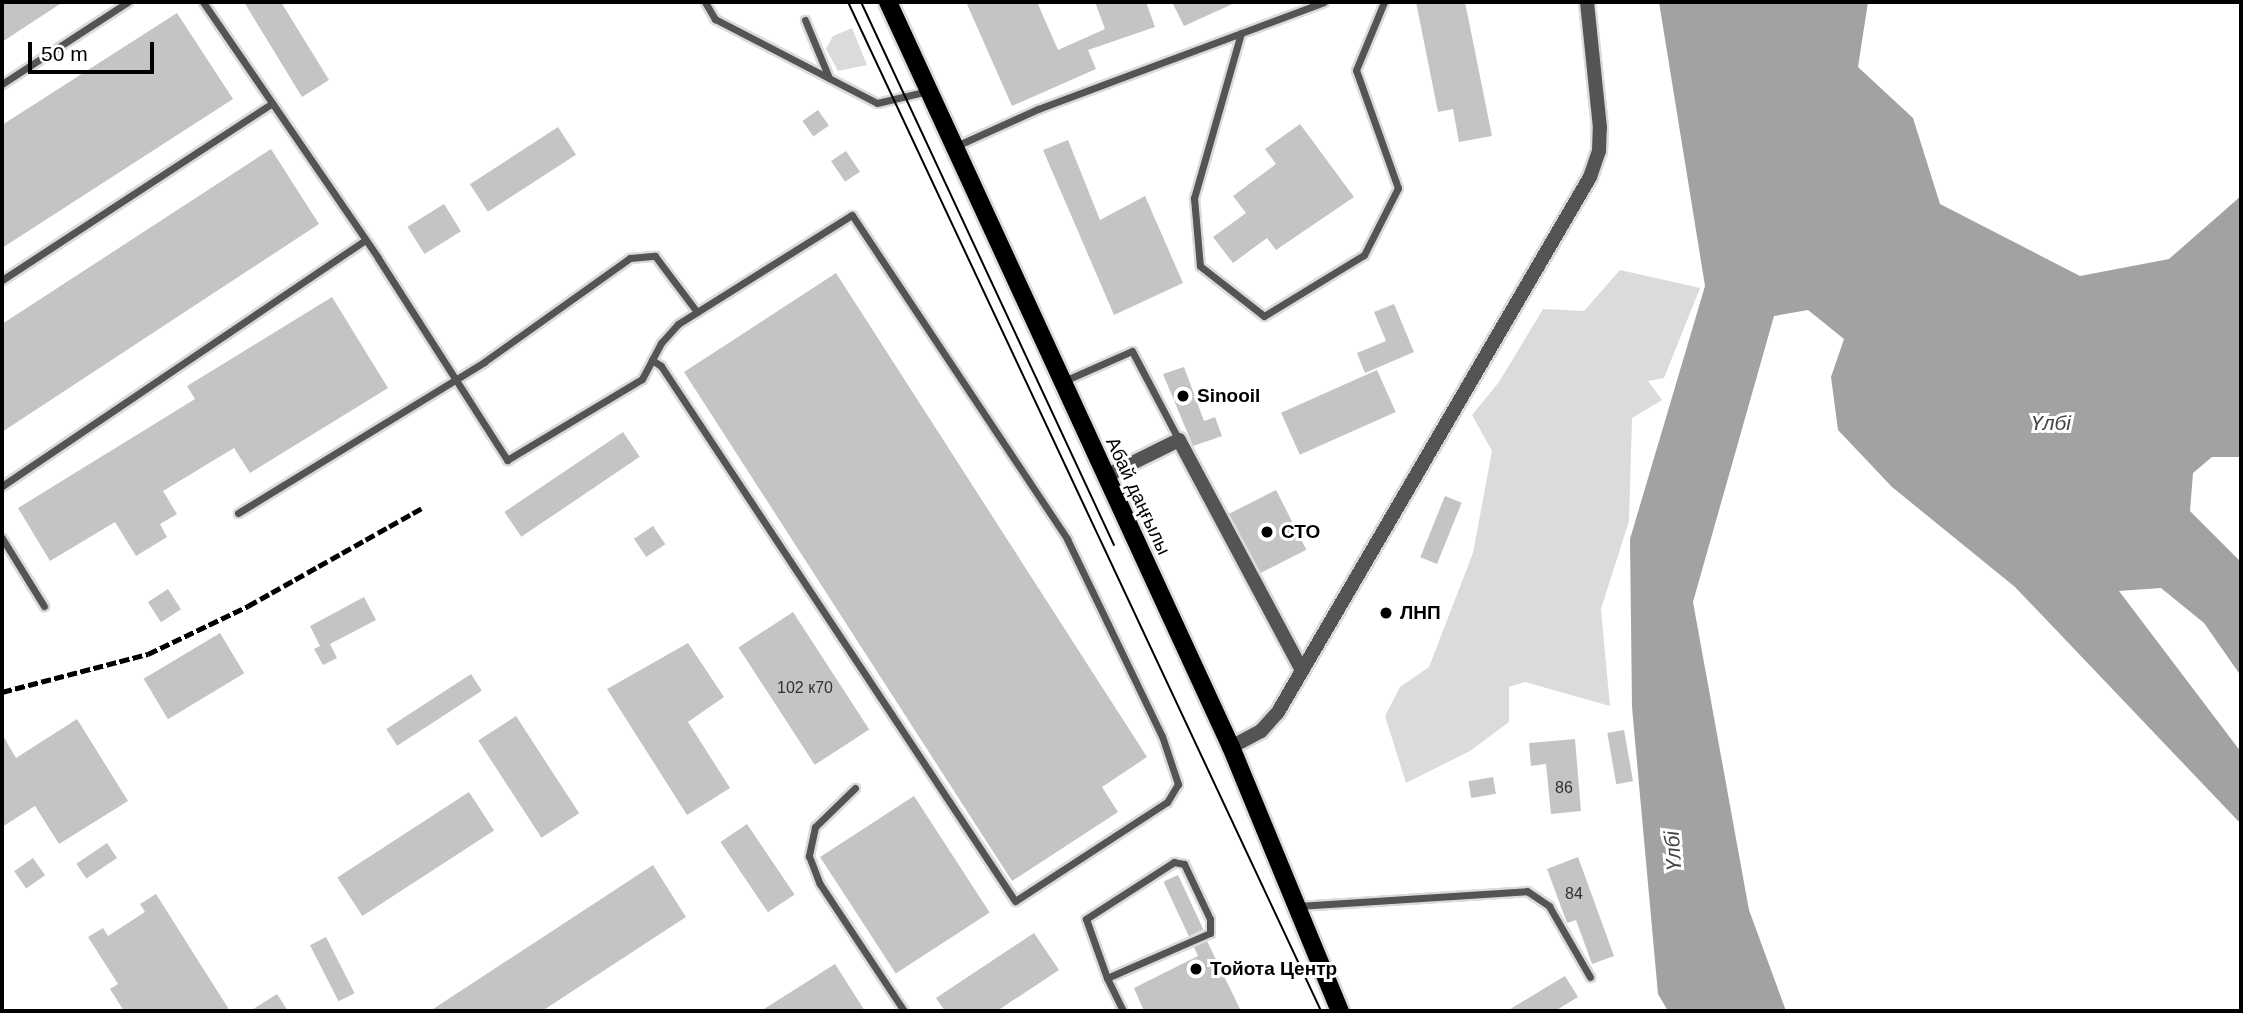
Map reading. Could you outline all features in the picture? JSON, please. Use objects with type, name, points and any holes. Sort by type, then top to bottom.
[{"type":"main road","name":"Абай даңғылы","points":[[888,2],[1231,747],[1293,906],[1340,1011]]},
{"type":"street","points":[[1231,747],[1272,722],[1300,667],[1590,177],[1599,151],[1600,128],[1587,2]]},
{"type":"street","points":[[1106,476],[1178,440],[1300,667]]},
{"type":"lane","points":[[2,84],[128,2]]},
{"type":"lane","points":[[203,2],[366,240],[507,460],[642,379],[652,360],[678,324],[852,215],[1067,539],[1162,736],[1178,784],[1167,802],[1015,901],[662,366],[652,360]]},
{"type":"lane","points":[[705,2],[715,19],[877,103],[929,91]]},
{"type":"lane","points":[[954,147],[1038,109],[1312,4],[1324,2]]},
{"type":"lane","points":[[1241,33],[1194,198],[1200,266],[1264,316],[1364,255],[1398,188],[1356,70],[1384,2]]},
{"type":"lane","points":[[805,20],[830,79]]},
{"type":"lane","points":[[2,280],[272,103]]},
{"type":"lane","points":[[2,486],[366,240]]},
{"type":"lane","points":[[238,513],[456,380],[630,258],[654,256],[697,312]]},
{"type":"lane","points":[[1062,382],[1132,351],[1178,440]]},
{"type":"lane","points":[[2,538],[44,606]]},
{"type":"lane","points":[[855,788],[815,827],[809,856],[820,884],[904,1011]]},
{"type":"lane","points":[[1107,978],[1210,933],[1210,919],[1184,864],[1166,866],[1086,919],[1107,978],[1123,1011]]},
{"type":"lane","points":[[1293,906],[1527,891],[1549,906],[1590,977]]},
{"type":"shaded area","points":[[852,28],[867,65],[838,71],[826,49],[833,36]]},
{"type":"shaded area","points":[[1620,270],[1700,288],[1664,378],[1648,381],[1662,400],[1632,418],[1629,521],[1601,609],[1610,706],[1525,682],[1509,687],[1509,722],[1470,751],[1406,783],[1385,716],[1400,687],[1429,667],[1473,553],[1492,451],[1472,415],[1499,382],[1543,309],[1584,311]]},
{"type":"water","name":"Үлбі","points":[[1659,2],[1868,2],[1858,67],[1913,118],[1940,204],[2080,276],[2169,259],[2241,196],[2241,457],[2212,457],[2193,473],[2190,511],[2241,562],[2241,676],[2204,623],[2161,588],[2119,591],[2241,752],[2241,824],[2015,587],[1892,487],[1838,430],[1831,377],[1844,339],[1808,310],[1774,316],[1693,602],[1749,910],[1786,1011],[1668,1011],[1658,994],[1632,707],[1630,539],[1705,286]]},
{"type":"building","points":[[2,2],[63,2],[2,42]]},
{"type":"building","points":[[244,2],[281,2],[329,80],[302,97]]},
{"type":"building","points":[[966,2],[1037,2],[1058,50],[1105,29],[1095,2],[1146,2],[1155,27],[1088,50],[1096,69],[1012,106]]},
{"type":"building","points":[[1172,2],[1237,2],[1184,26]]},
{"type":"building","points":[[1416,2],[1465,2],[1492,136],[1459,142],[1453,109],[1438,112]]},
{"type":"building","points":[[177,13],[233,99],[2,248],[2,125]]},
{"type":"building","points":[[818,110],[829,126],[813,136],[802,121]]},
{"type":"building","points":[[1300,124],[1354,197],[1276,250],[1267,238],[1233,263],[1213,237],[1246,213],[1233,196],[1276,164],[1265,149]]},
{"type":"building","points":[[558,127],[576,155],[488,212],[470,184]]},
{"type":"building","points":[[1068,140],[1100,220],[1145,196],[1183,283],[1114,315],[1043,150]]},
{"type":"building","points":[[271,149],[319,224],[2,432],[2,324]]},
{"type":"building","points":[[846,151],[860,172],[845,182],[831,161]]},
{"type":"building","points":[[444,204],[461,231],[424,254],[408,227]]},
{"type":"building","points":[[836,273],[1147,757],[1102,787],[1118,812],[1012,881],[684,372]]},
{"type":"building","points":[[332,297],[388,388],[250,473],[234,448],[163,491],[177,514],[160,524],[167,537],[136,556],[115,522],[50,561],[18,508],[195,399],[187,386]]},
{"type":"building","points":[[1394,304],[1414,352],[1365,373],[1357,353],[1386,341],[1374,312]]},
{"type":"building","name":"Sinooil","points":[[1184,367],[1204,421],[1215,417],[1222,436],[1193,446],[1163,374]]},
{"type":"building","points":[[1377,370],[1396,412],[1300,455],[1281,413]]},
{"type":"building","points":[[623,432],[640,457],[521,537],[504,512]]},
{"type":"building","name":"СТО","points":[[1276,490],[1306,550],[1259,574],[1229,514]]},
{"type":"building","points":[[1445,496],[1462,503],[1437,564],[1420,557]]},
{"type":"building","points":[[653,526],[665,544],[646,557],[634,539]]},
{"type":"building","points":[[168,589],[181,609],[161,622],[148,602]]},
{"type":"building","points":[[364,597],[376,620],[330,644],[337,658],[323,665],[314,649],[320,646],[310,626]]},
{"type":"building","points":[[793,612],[869,729],[815,765],[738,647]]},
{"type":"building","points":[[220,633],[244,673],[168,719],[144,679]]},
{"type":"building","points":[[688,643],[724,697],[688,722],[730,788],[687,815],[607,689]]},
{"type":"building","points":[[471,674],[482,691],[397,746],[386,729]]},
{"type":"building","points":[[516,716],[579,813],[541,838],[478,741]]},
{"type":"building","points":[[77,719],[128,801],[59,844],[35,806],[2,827],[2,734],[16,758]]},
{"type":"building","points":[[1624,730],[1633,781],[1616,784],[1607,733]]},
{"type":"building","points":[[1575,739],[1581,811],[1551,814],[1546,764],[1531,766],[1529,743]]},
{"type":"building","points":[[1493,777],[1496,794],[1471,798],[1468,781]]},
{"type":"building","points":[[469,792],[494,831],[362,916],[337,878]]},
{"type":"building","points":[[914,796],[990,913],[896,974],[820,857]]},
{"type":"building","points":[[747,824],[795,894],[768,912],[720,842]]},
{"type":"building","points":[[107,843],[117,858],[86,879],[76,864]]},
{"type":"building","points":[[1578,857],[1614,956],[1592,964],[1576,920],[1567,923],[1547,869]]},
{"type":"building","points":[[33,858],[45,875],[26,888],[14,871]]},
{"type":"building","points":[[653,865],[686,917],[542,1011],[430,1011]]},
{"type":"building","points":[[1178,875],[1203,929],[1189,936],[1163,882]]},
{"type":"building","points":[[156,894],[230,1011],[124,1011],[110,989],[118,984],[88,937],[103,928],[108,936],[145,912],[140,904]]},
{"type":"building","points":[[1034,933],[1059,970],[997,1011],[945,1011],[936,998]]},
{"type":"building","points":[[326,937],[355,993],[339,1001],[310,945]]},
{"type":"building","name":"Тойота Центр","points":[[1207,941],[1241,1011],[1144,1011],[1134,988],[1198,956],[1194,947]]},
{"type":"building","points":[[835,964],[865,1011],[761,1011]]},
{"type":"building","points":[[1565,976],[1578,997],[1555,1011],[1507,1011]]},
{"type":"building","points":[[277,994],[288,1011],[250,1011]]},
{"type":"tram line","points":[[848,2],[1321,1011]]},
{"type":"tram line","points":[[861,2],[1114,545]]},
{"type":"railway","points":[[2,692],[148,654],[248,606],[422,508]]},
{"type":"place","name":"Sinooil","points":[[1183,396]]},
{"type":"place","name":"СТО","points":[[1267,532]]},
{"type":"place","name":"ЛНП","points":[[1386,613]]},
{"type":"place","name":"Тойота Центр","points":[[1196,969]]}]
